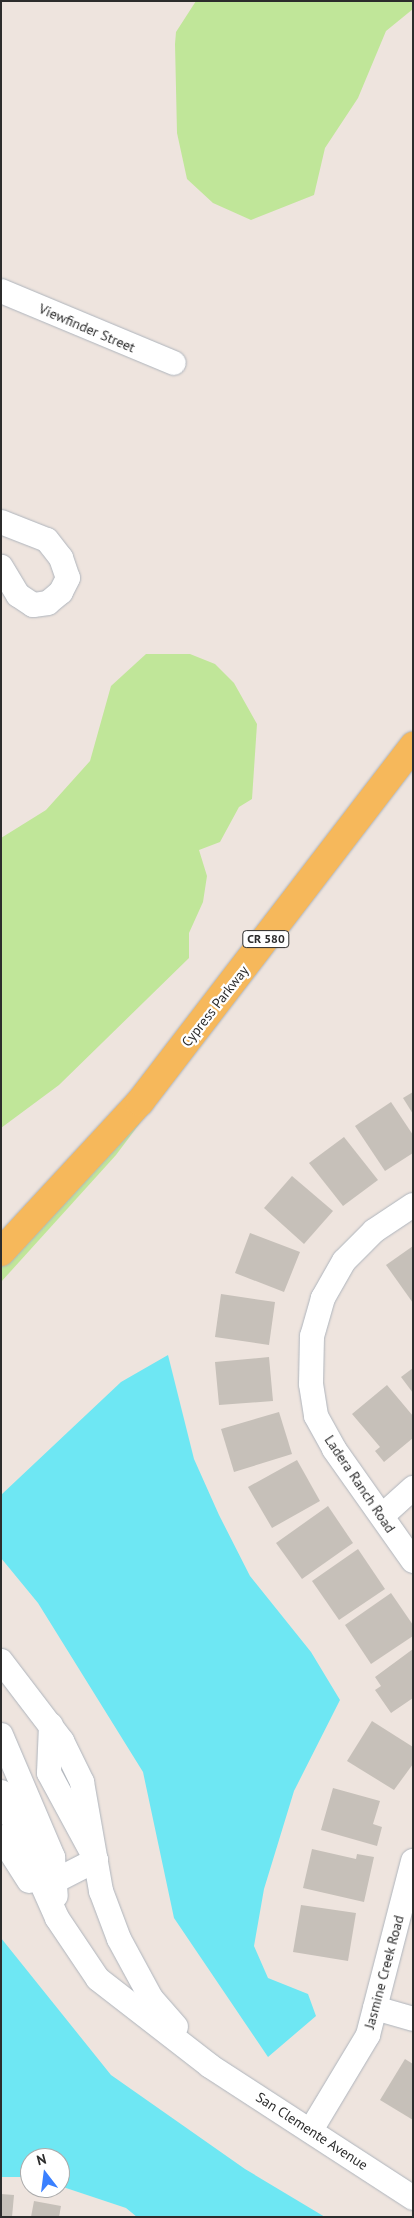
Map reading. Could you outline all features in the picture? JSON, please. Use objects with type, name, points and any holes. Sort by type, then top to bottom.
[{"type":"main road","name":"Cypress Parkway","points":[[1,1252],[151,1088],[413,746]]},
{"type":"street","name":"Viewfinder Street","points":[[1,291],[174,363]]},
{"type":"street","points":[[1,522],[47,540],[61,558],[68,578],[61,592],[48,603],[33,605],[18,595],[1,567]]},
{"type":"street","name":"Ladera Ranch Road","points":[[413,1205],[374,1231],[344,1261],[323,1298],[312,1336],[316,1416],[413,1560]]},
{"type":"street","points":[[382,1516],[413,1488]]},
{"type":"street","name":"San Clemente Avenue","points":[[1,1661],[51,1726],[82,1782],[101,1891],[118,1939],[152,1998],[210,2066]]},
{"type":"street","points":[[1,1735],[53,1857],[57,1918]]},
{"type":"street","name":"San Clemente Avenue","points":[[1,1792],[57,1918],[98,1979],[210,2066],[413,2198]]},
{"type":"street","points":[[1,1837],[57,1918]]},
{"type":"street","points":[[55,1880],[96,1860]]},
{"type":"street","name":"Jasmine Creek Road","points":[[311,2130],[368,2035],[413,1861]]},
{"type":"street","points":[[374,2008],[413,2019]]},
{"type":"green space","points":[[196,1],[413,1],[413,9],[386,31],[358,98],[325,148],[314,195],[251,220],[213,203],[187,179],[177,133],[175,44],[176,32]]},
{"type":"green space","points":[[146,654],[190,654],[215,664],[234,683],[257,724],[252,799],[239,807],[220,842],[199,850],[207,876],[203,902],[189,933],[189,958],[59,1085],[1,1128],[1,838],[46,810],[90,761],[111,686]]},
{"type":"green space","points":[[218,1019],[116,1155],[1,1282],[1,1267]]},
{"type":"water","points":[[168,1355],[194,1459],[219,1515],[250,1576],[311,1652],[340,1700],[294,1791],[264,1889],[254,1946],[268,1978],[308,1994],[316,2016],[268,2057],[174,1918],[143,1772],[38,1603],[1,1558],[1,1495],[121,1382]]},
{"type":"water","points":[[1,1938],[111,2075],[245,2169],[325,2217],[137,2217],[126,2208],[70,2189],[70,2148],[20,2148],[20,2177],[1,2177]]},
{"type":"building","points":[[413,1092],[413,1114],[403,1098]]},
{"type":"building","points":[[391,1102],[413,1135],[413,1153],[385,1171],[355,1126]]},
{"type":"building","points":[[344,1137],[378,1180],[343,1206],[309,1163]]},
{"type":"building","points":[[292,1176],[333,1211],[304,1244],[264,1208]]},
{"type":"building","points":[[250,1233],[300,1252],[284,1292],[235,1273]]},
{"type":"building","points":[[413,1246],[413,1303],[386,1265]]},
{"type":"building","points":[[221,1294],[275,1302],[269,1345],[215,1337]]},
{"type":"building","points":[[269,1357],[273,1401],[219,1405],[215,1362]]},
{"type":"building","points":[[413,1368],[413,1393],[401,1377]]},
{"type":"building","points":[[387,1385],[413,1416],[413,1438],[384,1462],[375,1451],[380,1447],[352,1414]]},
{"type":"building","points":[[279,1412],[292,1454],[234,1472],[221,1429]]},
{"type":"building","points":[[297,1460],[320,1501],[272,1528],[248,1487]]},
{"type":"building","points":[[328,1506],[353,1543],[302,1579],[276,1543]]},
{"type":"building","points":[[358,1549],[385,1589],[339,1620],[312,1581]]},
{"type":"building","points":[[391,1593],[413,1625],[413,1636],[371,1664],[345,1625]]},
{"type":"building","points":[[413,1649],[413,1698],[391,1713],[375,1690],[381,1686],[375,1677]]},
{"type":"building","points":[[372,1721],[413,1747],[413,1764],[394,1790],[347,1761]]},
{"type":"building","points":[[333,1788],[380,1801],[373,1824],[382,1827],[377,1846],[321,1830]]},
{"type":"building","points":[[312,1849],[356,1859],[357,1854],[374,1857],[364,1902],[303,1888]]},
{"type":"building","points":[[301,1905],[356,1913],[348,1961],[293,1952]]},
{"type":"building","points":[[405,2059],[413,2064],[413,2120],[380,2100]]},
{"type":"building","points":[[1,2194],[14,2195],[12,2217],[1,2217]]},
{"type":"building","points":[[34,2201],[61,2206],[59,2217],[31,2217]]}]
